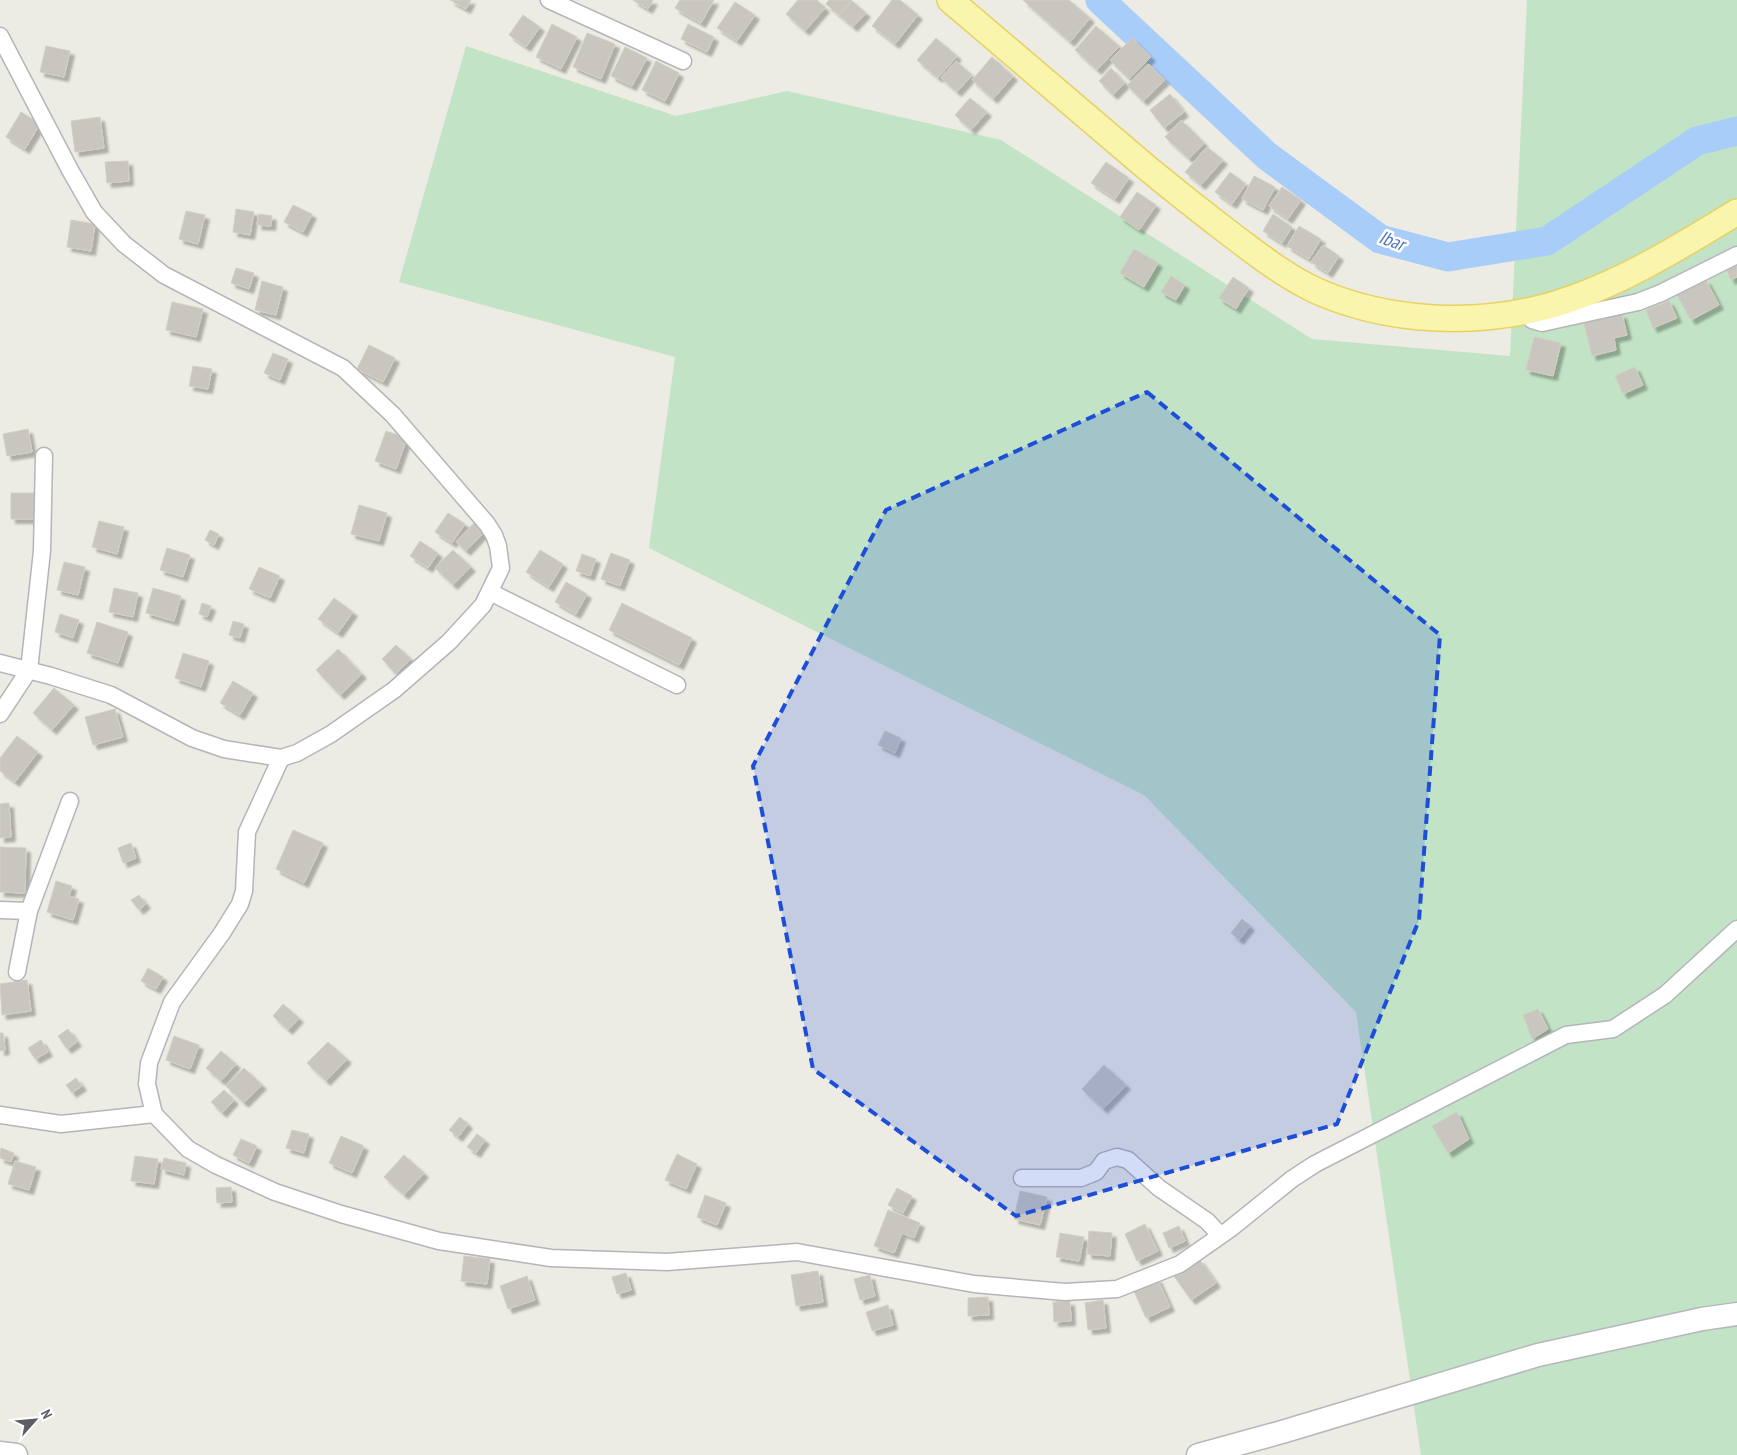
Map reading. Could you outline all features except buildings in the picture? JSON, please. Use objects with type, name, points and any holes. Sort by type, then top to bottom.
[{"type":"main road","points":[[950,0],[1181,196],[1283,273],[1317,291],[1348,302],[1416,316],[1453,318],[1492,316],[1527,311],[1578,296],[1635,272],[1737,212]]},
{"type":"main road","points":[[1198,1455],[1282,1432],[1538,1355],[1702,1319],[1737,1314]]},
{"type":"main road","points":[[0,1453],[16,1455]]},
{"type":"street","points":[[549,0],[683,61]]},
{"type":"street","points":[[0,36],[94,212],[124,244],[164,276],[343,368],[394,415],[487,524],[494,534],[498,546],[501,568],[483,605],[449,642],[394,690],[331,734],[296,753],[281,758],[224,750],[192,738],[112,695],[0,663]]},
{"type":"street","points":[[1527,311],[1532,320],[1542,323],[1638,302],[1660,294],[1737,254]]},
{"type":"street","points":[[0,714],[29,670],[42,551],[44,456]]},
{"type":"street","points":[[490,592],[676,685]]},
{"type":"street","points":[[281,758],[247,832],[244,892],[240,904],[222,933],[172,1002],[149,1063],[147,1084],[154,1114],[188,1148],[216,1166],[275,1192],[341,1214],[439,1241],[551,1258],[667,1262],[797,1252],[974,1284],[1065,1292],[1117,1289],[1180,1264],[1292,1179],[1315,1164],[1566,1035],[1613,1029],[1665,996],[1737,929]]},
{"type":"street","points":[[17,972],[29,911],[70,801]]},
{"type":"street","points":[[0,910],[29,911]]},
{"type":"street","points":[[0,1114],[61,1124],[154,1114]]},
{"type":"street","points":[[1022,1178],[1081,1178],[1096,1172],[1104,1161],[1117,1156],[1128,1160],[1159,1188],[1207,1220],[1220,1235]]},
{"type":"highlighted area","points":[[1147,392],[1440,635],[1419,920],[1337,1124],[1016,1216],[813,1069],[753,766],[886,510]]},
{"type":"green space","points":[[1527,0],[1737,0],[1737,1455],[1421,1455],[1356,1012],[1144,795],[649,548],[675,357],[399,282],[466,46],[676,116],[787,91],[1001,140],[1312,339],[1510,356]]},
{"type":"waterway","name":"Ibar","points":[[1100,0],[1267,156],[1380,239],[1448,257],[1547,241],[1697,141],[1737,131]]}]
